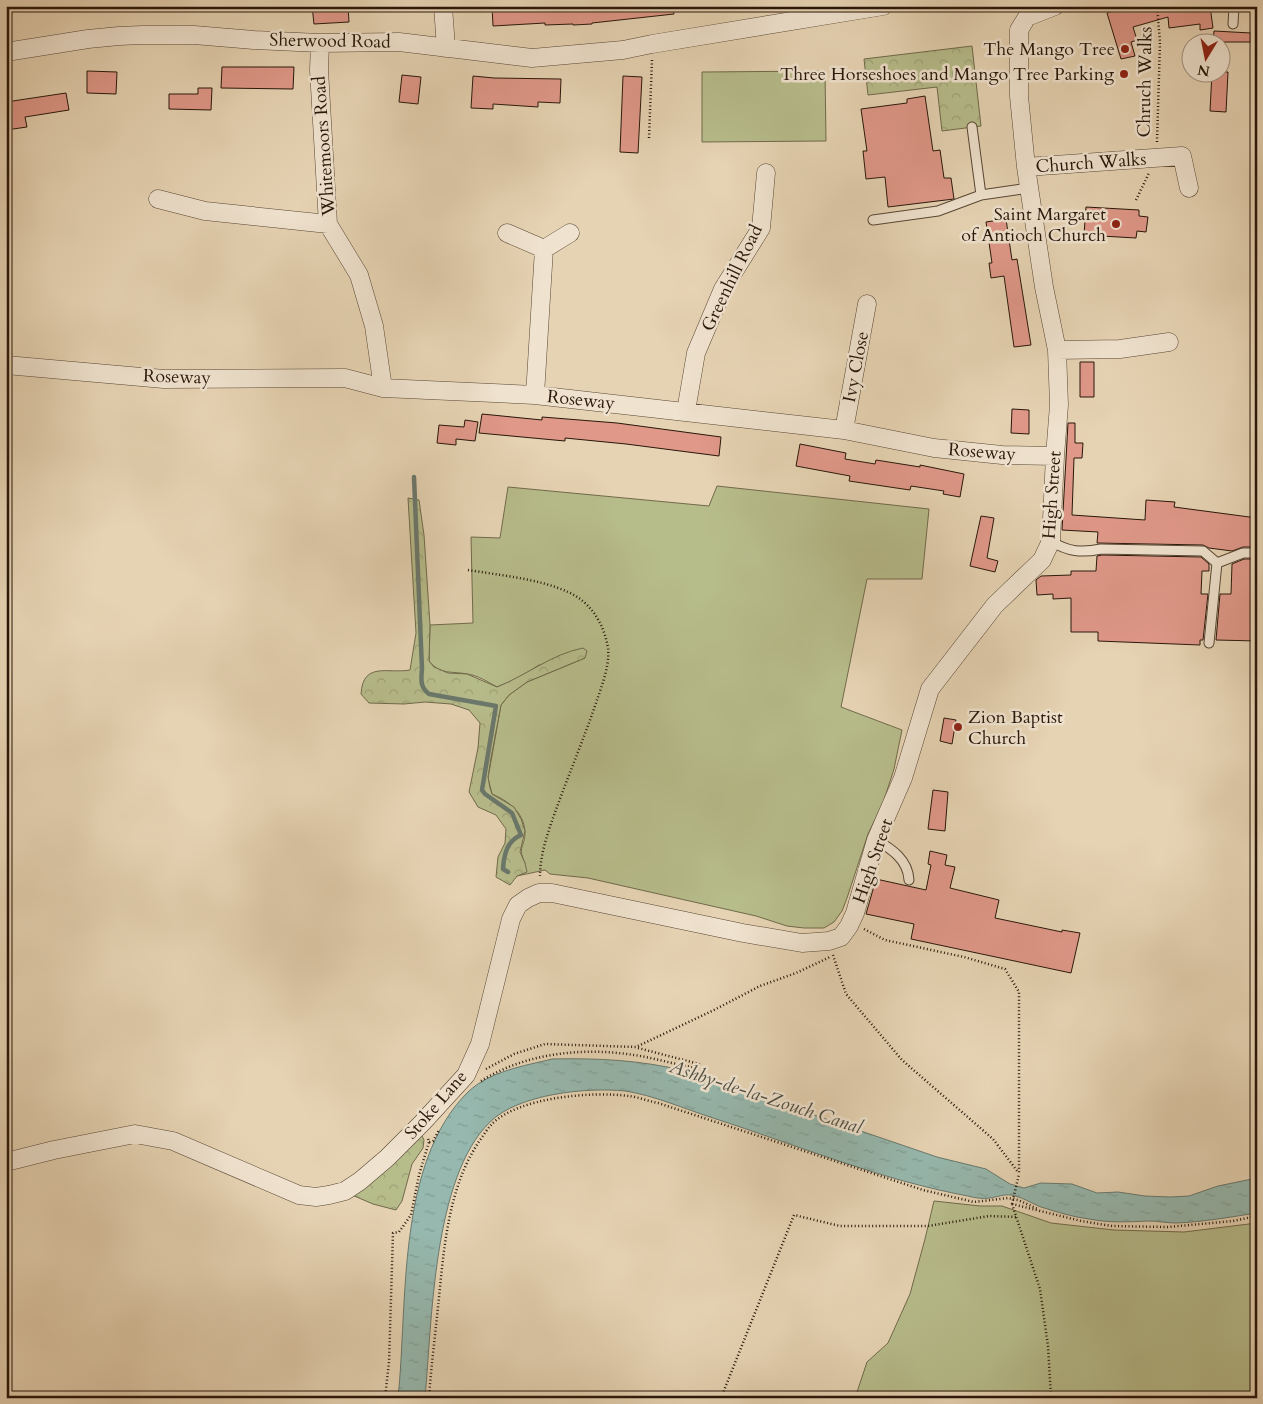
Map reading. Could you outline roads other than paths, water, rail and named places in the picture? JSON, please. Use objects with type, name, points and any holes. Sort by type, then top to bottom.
[{"type":"street","points":[[443,6],[446,48]]},
{"type":"street","name":"Sherwood Road","points":[[6,52],[119,36],[194,35],[320,43],[399,42],[532,58],[623,50],[883,6]]},
{"type":"street","name":"High Street","points":[[831,949],[849,926],[855,913],[876,840],[903,778],[930,689],[995,605],[1042,560],[1051,541],[1055,456],[1060,405],[1057,350],[1044,286],[1026,167],[1019,96],[1019,30],[1027,17],[1044,8]]},
{"type":"street","name":"Whitemoors Road","points":[[320,43],[319,70],[328,224],[359,275],[374,326],[383,388]]},
{"type":"street","name":"Church Walks","points":[[1026,167],[1182,156],[1189,188]]},
{"type":"street","name":"Greenhill Road","points":[[686,411],[696,353],[724,289],[760,228],[766,173]]},
{"type":"street","points":[[158,199],[205,211],[328,224]]},
{"type":"street","points":[[506,233],[544,250]]},
{"type":"street","points":[[544,250],[570,233]]},
{"type":"street","points":[[535,395],[544,250]]},
{"type":"street","name":"Ivy Close","points":[[844,430],[868,301]]},
{"type":"street","points":[[1057,350],[1120,349],[1169,342]]},
{"type":"street","name":"Roseway","points":[[6,365],[164,379],[345,378],[383,388],[535,395],[844,430],[934,448],[1002,455],[1055,456]]},
{"type":"street","name":"Stoke Lane","points":[[6,1162],[54,1150],[135,1134],[172,1141],[299,1194],[316,1197],[345,1191],[387,1158],[422,1123],[466,1074],[480,1044],[511,920],[518,905],[539,893],[552,893],[743,933],[831,949]]},
{"type":"lane","points":[[1233,24],[1234,6]]},
{"type":"lane","points":[[972,127],[981,195]]},
{"type":"lane","points":[[873,220],[938,211],[981,195],[1030,188]]},
{"type":"lane","points":[[1051,541],[1062,548],[1085,552],[1101,549],[1203,550],[1217,563]]},
{"type":"lane","points":[[1217,563],[1244,553],[1257,553]]},
{"type":"lane","points":[[1209,643],[1217,563]]},
{"type":"lane","points":[[876,840],[893,849],[904,864],[909,880]]},
{"type":"water","points":[[552,1059],[619,1060],[685,1071],[937,1157],[986,1169],[1010,1184],[1024,1188],[1041,1183],[1072,1184],[1097,1193],[1118,1192],[1170,1197],[1189,1196],[1218,1186],[1257,1178],[1257,1213],[1176,1223],[1148,1221],[1111,1222],[1083,1218],[1041,1207],[1011,1195],[976,1198],[903,1181],[636,1093],[592,1090],[535,1099],[502,1112],[490,1122],[471,1147],[457,1178],[446,1213],[434,1292],[425,1398],[398,1398],[410,1236],[417,1195],[428,1157],[445,1122],[468,1092],[486,1079],[497,1074]]},
{"type":"waterway","points":[[414,477],[422,683],[424,689],[429,694],[496,706],[482,790],[512,813],[521,835],[509,844],[505,853],[503,869],[508,872]]},
{"type":"place","name":"The Mango Tree","points":[[1125,49]]},
{"type":"place","name":"Three Horseshoes and Mango Tree Parking","points":[[1124,74]]},
{"type":"place","name":"Saint Margaret of Antioch Church","points":[[1116,224]]},
{"type":"place","name":"Zion Baptist Church","points":[[958,727]]},
{"type":"water label","name":"Ashby-de-la-Zouch Canal","points":[[766,1097]]}]
